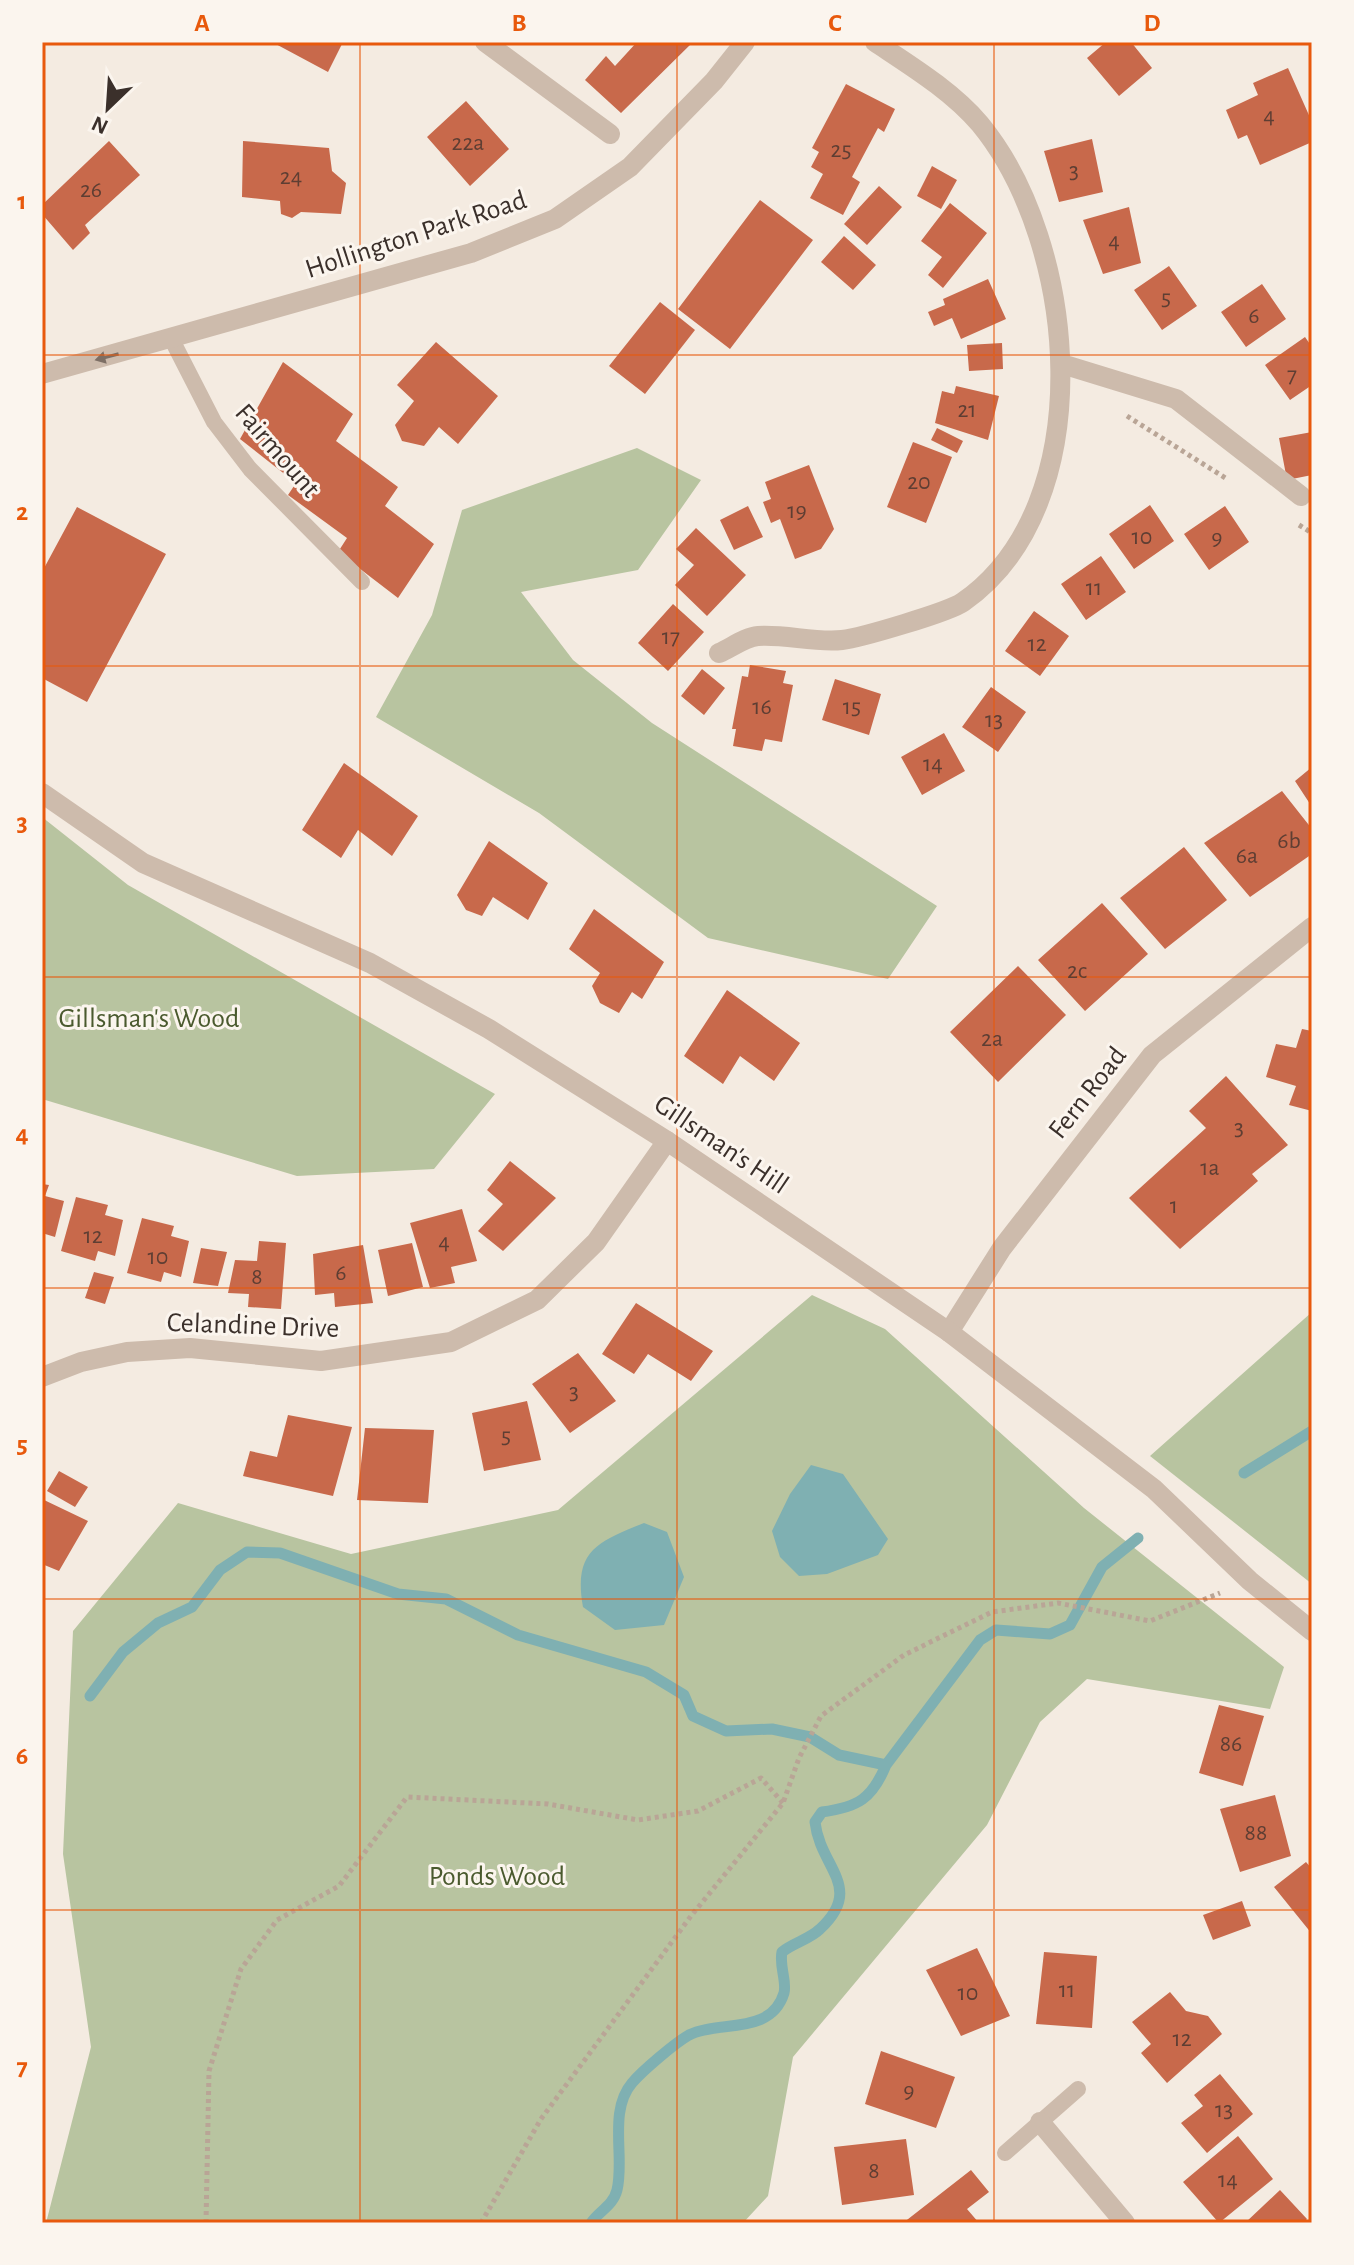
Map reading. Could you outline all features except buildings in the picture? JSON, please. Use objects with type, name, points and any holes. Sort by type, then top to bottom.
[{"type":"street","points":[[485,42],[610,134]]},
{"type":"street","name":"Hollington Park Road","points":[[42,374],[172,340],[471,253],[555,219],[630,167],[714,81],[745,42]]},
{"type":"street","points":[[719,653],[755,636],[843,640],[960,605],[991,581],[1020,544],[1037,506],[1055,441],[1062,364],[1053,297],[1035,230],[1015,180],[979,124],[930,80],[875,42]]},
{"type":"street","points":[[1062,364],[1176,399],[1301,496]]},
{"type":"street","name":"Gillsman's Hill","points":[[42,793],[143,863],[370,963],[489,1029],[667,1141],[949,1332],[1154,1489],[1250,1581],[1312,1631]]},
{"type":"street","name":"Fern Road","points":[[949,1332],[1002,1248],[1152,1055],[1312,927]]},
{"type":"street","name":"Celandine Drive","points":[[42,1377],[81,1362],[127,1352],[190,1348],[321,1361],[451,1342],[537,1300],[596,1242],[667,1141]]},
{"type":"street","points":[[1040,2122],[1125,2223]]},
{"type":"lane","name":"Fairmount","points":[[172,340],[214,422],[250,469],[362,582]]},
{"type":"lane","points":[[1005,2153],[1078,2089]]},
{"type":"path","points":[[1114,408],[1233,483]]},
{"type":"path","points":[[1286,516],[1312,533]]},
{"type":"path","points":[[481,2223],[541,2119],[691,1916],[783,1803],[799,1758],[821,1716],[904,1655],[992,1612],[1058,1603],[1106,1615],[1150,1621],[1250,1581]]},
{"type":"path","points":[[206,2223],[209,2071],[241,1969],[277,1920],[339,1886],[407,1797],[548,1804],[638,1820],[698,1811],[761,1778],[783,1803]]},
{"type":"green space","points":[[637,448],[701,480],[638,570],[521,592],[573,660],[652,723],[937,906],[888,979],[708,938],[539,813],[376,717],[432,615],[462,510]]},
{"type":"green space","name":"Gillsman's Wood","points":[[42,817],[128,885],[495,1094],[434,1169],[297,1176],[42,1099]]},
{"type":"green space","name":"Ponds Wood","points":[[812,1295],[885,1329],[1084,1508],[1284,1667],[1270,1709],[1087,1679],[1040,1722],[987,1825],[793,2057],[768,2196],[743,2223],[46,2223],[91,2047],[63,1854],[73,1631],[178,1503],[351,1554],[558,1510]]},
{"type":"green space","points":[[1312,1312],[1312,1584],[1150,1456]]},
{"type":"water","points":[[811,1465],[843,1474],[888,1539],[878,1555],[827,1574],[799,1576],[780,1557],[772,1531],[790,1494]]},
{"type":"water","points":[[644,1523],[667,1532],[684,1577],[664,1625],[615,1630],[583,1607],[582,1573],[592,1551],[601,1543]]},
{"type":"waterway","points":[[1244,1473],[1312,1431]]},
{"type":"waterway","points":[[591,2223],[617,2190],[619,2121],[625,2094],[632,2083],[689,2035],[768,2016],[784,1993],[782,1952],[816,1932],[833,1914],[840,1889],[818,1838],[815,1822],[822,1812],[854,1804],[869,1793],[886,1765],[980,1640],[996,1630],[1050,1634],[1070,1625],[1102,1567],[1138,1538]]},
{"type":"waterway","points":[[90,1696],[123,1652],[158,1623],[192,1607],[220,1570],[247,1552],[280,1553],[398,1594],[446,1599],[518,1635],[646,1672],[684,1695],[693,1716],[726,1731],[772,1729],[810,1737],[839,1755],[886,1765]]}]
